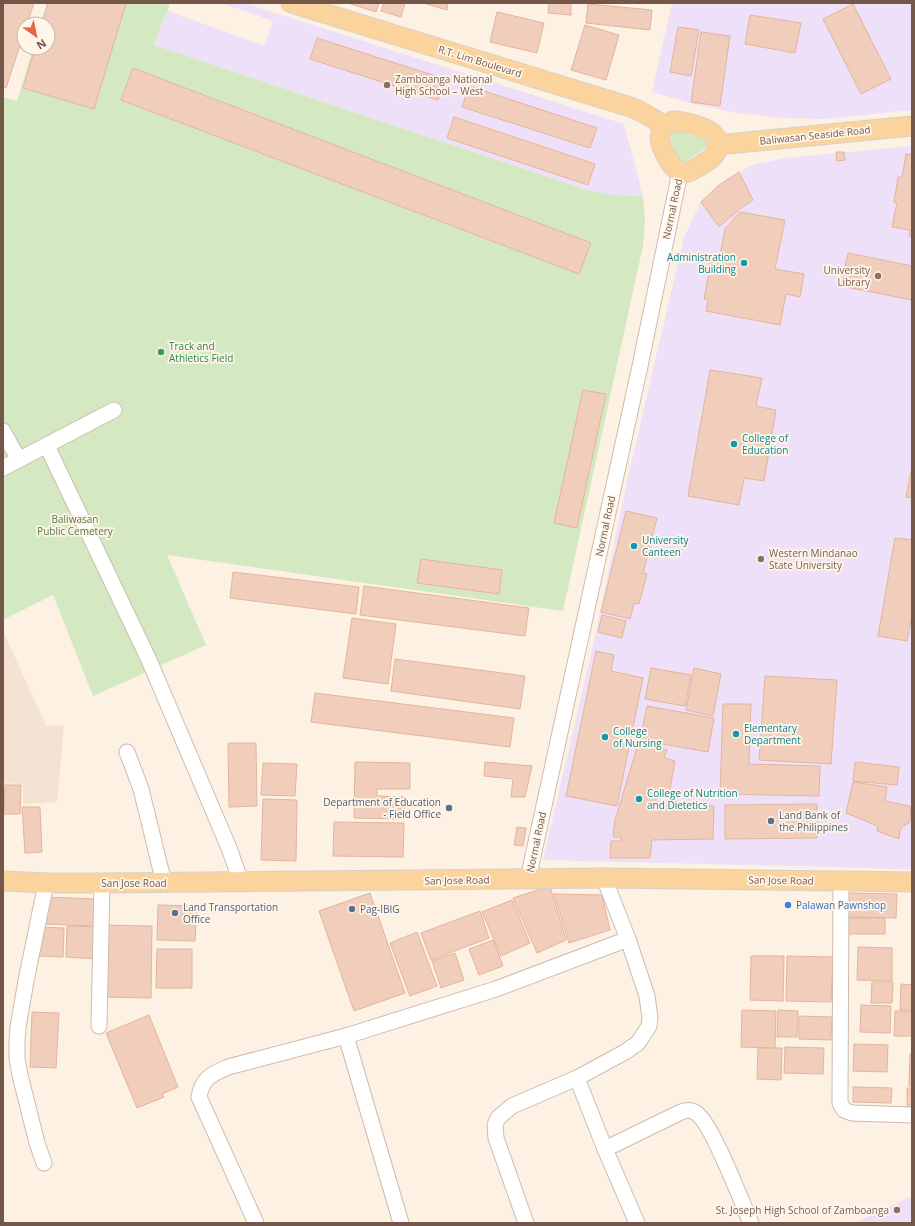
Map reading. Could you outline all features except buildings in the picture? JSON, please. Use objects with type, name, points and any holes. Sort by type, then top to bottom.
[{"type":"main road","name":"R.T. Lim Boulevard","points":[[291,3],[627,106],[638,110],[666,126]]},
{"type":"main road","points":[[676,121],[708,130],[715,137],[717,145],[715,155],[712,158],[688,172],[680,172],[672,166],[661,142],[661,134],[670,122],[676,121]]},
{"type":"main road","name":"Baliwasan Seaside Road","points":[[717,145],[912,126]]},
{"type":"main road","name":"San Jose Road","points":[[3,881],[46,883],[164,883],[604,878],[912,882]]},
{"type":"street","name":"Normal Road","points":[[528,879],[640,366],[680,172]]},
{"type":"street","points":[[3,468],[114,410]]},
{"type":"street","points":[[3,431],[18,460]]},
{"type":"street","points":[[47,446],[149,660],[242,882]]},
{"type":"street","points":[[127,752],[141,789],[164,883]]},
{"type":"street","points":[[526,1223],[496,1138],[495,1125],[498,1118],[512,1106],[577,1078],[625,1052],[638,1043],[649,1026],[650,1018],[647,996],[628,939],[604,878]]},
{"type":"street","points":[[841,881],[840,1102],[844,1110],[852,1113],[912,1115]]},
{"type":"street","points":[[44,1163],[35,1136],[20,1075],[17,1059],[17,1042],[18,1027],[26,981],[46,883]]},
{"type":"street","points":[[99,1026],[102,883]]},
{"type":"street","points":[[256,1223],[199,1097],[204,1082],[212,1074],[228,1067],[346,1036],[496,989],[628,939]]},
{"type":"street","points":[[346,1036],[401,1223]]},
{"type":"street","points":[[577,1078],[605,1149],[638,1223]]},
{"type":"street","points":[[605,1149],[679,1113],[687,1110],[698,1113],[712,1136],[750,1223]]},
{"type":"shaded area","name":"Zamboanga National High School – West","points":[[170,3],[168,11],[264,46],[273,21],[222,3],[244,3],[624,124],[643,196],[611,195],[584,189],[154,45]]},
{"type":"shaded area","points":[[672,3],[912,3],[912,110],[824,119],[781,118],[736,113],[690,103],[652,92]]},
{"type":"shaded area","name":"Western Mindanao State University","points":[[912,146],[912,869],[543,860],[594,641],[628,477],[684,237],[701,202],[726,179],[753,165],[784,158]]},
{"type":"shaded area","points":[[3,631],[46,726],[64,725],[57,802],[23,804],[23,784],[3,783]]},
{"type":"shaded area","name":"St. Joseph High School of Zamboanga","points":[[912,1196],[912,1223],[854,1223]]},
{"type":"green space","name":"Baliwasan Public Cemetery","points":[[47,3],[170,3],[154,45],[584,189],[611,195],[643,196],[645,221],[643,246],[563,611],[167,555],[206,645],[93,696],[53,595],[3,620],[3,97],[17,101],[31,56],[56,56],[56,16],[43,16]]},
{"type":"green space","points":[[674,131],[703,139],[707,143],[706,148],[686,161],[682,161],[672,142],[671,138]]},
{"type":"place","name":"Zamboanga National High School – West","points":[[387,85]]},
{"type":"place","name":"Administration Building","points":[[744,263]]},
{"type":"place","name":"University Library","points":[[878,276]]},
{"type":"place","name":"Track and Athletics Field","points":[[161,352]]},
{"type":"place","name":"College of Education","points":[[734,444]]},
{"type":"place","name":"University Canteen","points":[[634,546]]},
{"type":"place","name":"Western Mindanao State University","points":[[761,559]]},
{"type":"place","name":"Elementary Department","points":[[736,734]]},
{"type":"place","name":"College of Nursing","points":[[605,737]]},
{"type":"place","name":"College of Nutrition and Dietetics","points":[[639,799]]},
{"type":"place","name":"Department of Education - Field Office","points":[[449,808]]},
{"type":"place","name":"Land Bank of the Philippines","points":[[771,821]]},
{"type":"place","name":"Palawan Pawnshop","points":[[788,905]]},
{"type":"place","name":"Pag-IBIG","points":[[352,909]]},
{"type":"place","name":"Land Transportation Office","points":[[175,913]]},
{"type":"place","name":"St. Joseph High School of Zamboanga","points":[[897,1210]]}]
